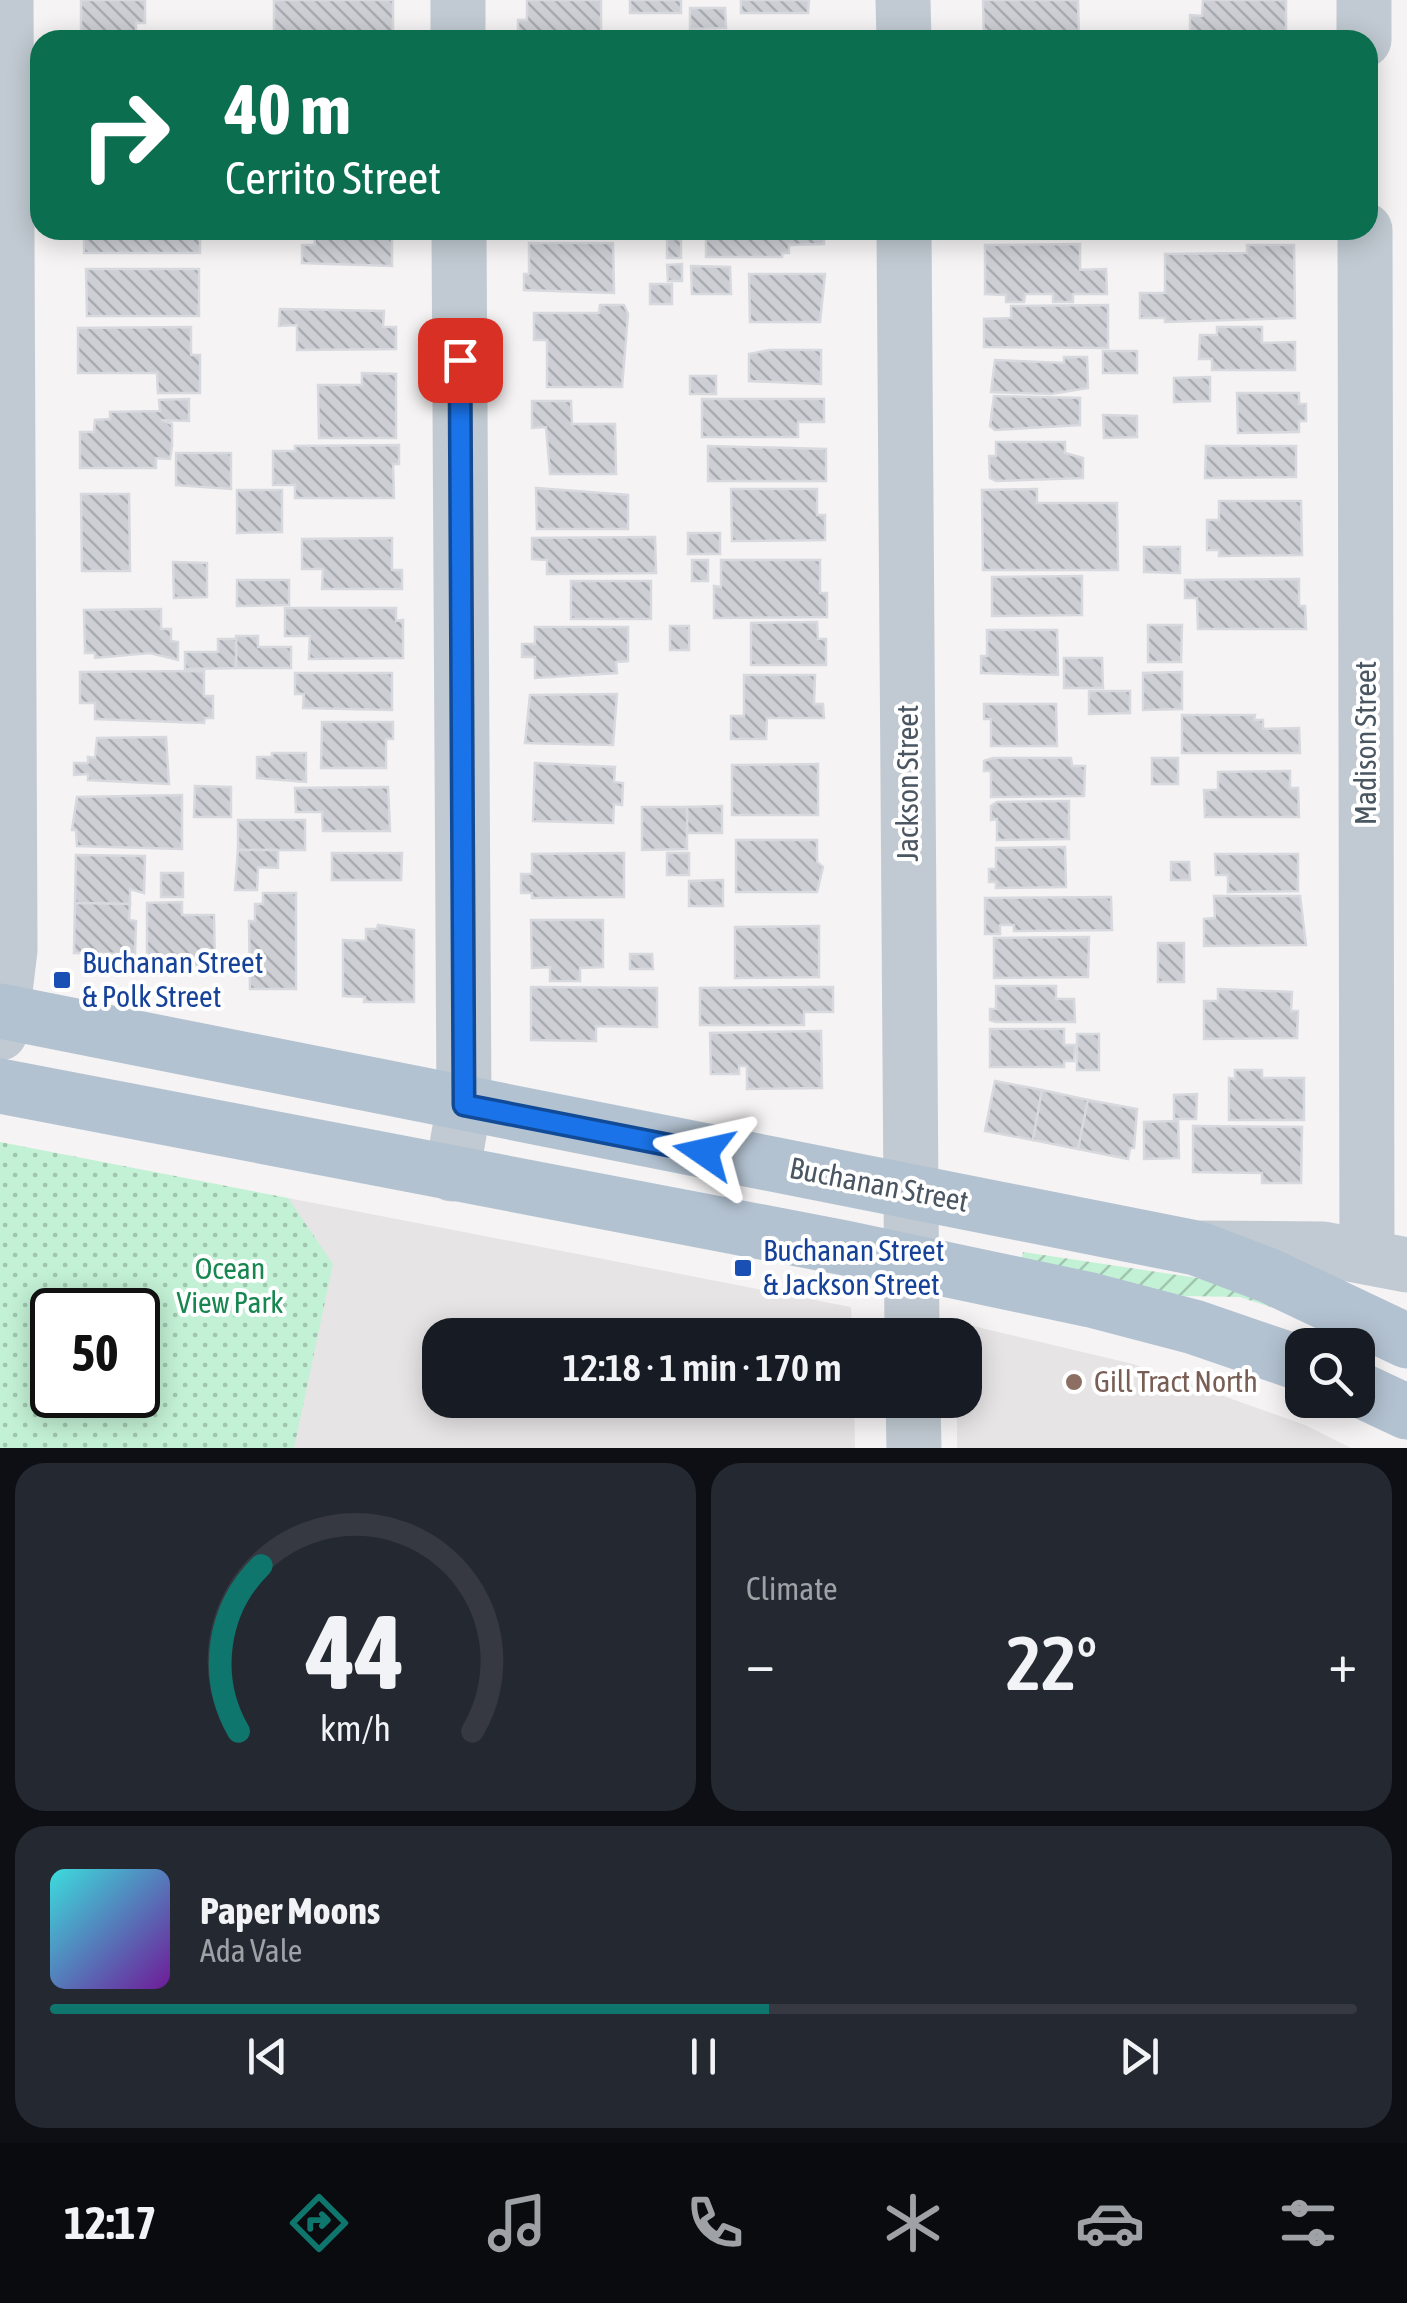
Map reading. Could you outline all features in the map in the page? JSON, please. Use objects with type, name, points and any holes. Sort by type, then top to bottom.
[{"type":"main road","name":"Buchanan Street","points":[[1,1018],[1196,1248]]},
{"type":"main road","points":[[0,1086],[912,1263],[1108,1305],[1194,1327],[1285,1358]]},
{"type":"main road","points":[[1196,1248],[1270,1276],[1407,1340]]},
{"type":"main road","points":[[1375,1397],[1407,1412]]},
{"type":"street","points":[[1,1018],[10,950],[6,0]]},
{"type":"street","points":[[458,0],[458,30]]},
{"type":"street","points":[[903,0],[904,30]]},
{"type":"street","points":[[1364,0],[1364,30]]},
{"type":"street","points":[[452,1174],[464,1105],[459,240]]},
{"type":"street","name":"Jackson Street","points":[[904,240],[912,1318]]},
{"type":"street","name":"Madison Street","points":[[1364,240],[1387,1261]]},
{"type":"street","name":"Buchanan Street","points":[[1196,1248],[1323,1249],[1387,1261]]},
{"type":"street","points":[[913,1418],[914,1448]]},
{"type":"shaded area","points":[[288,1198],[851,1307],[851,1318],[422,1318],[422,1418],[854,1418],[855,1448],[294,1448]]},
{"type":"shaded area","name":"Gill Tract North","points":[[982,1328],[1133,1364],[1305,1425],[1351,1448],[957,1448],[957,1418],[982,1418]]},
{"type":"green space","name":"Ocean View Park","points":[[0,1142],[288,1198],[333,1264],[294,1448],[0,1448]]},
{"type":"green space","points":[[1023,1252],[1211,1280],[1280,1310],[1240,1297],[1183,1296],[1022,1258]]},
{"type":"building","points":[[81,0],[145,0],[145,23],[136,23],[136,30],[81,30]]},
{"type":"building","points":[[274,0],[393,0],[393,30],[274,30]]},
{"type":"building","points":[[527,0],[601,0],[601,30],[518,30],[518,20],[527,20]]},
{"type":"building","points":[[630,0],[681,0],[681,13],[630,13]]},
{"type":"building","points":[[741,0],[809,0],[808,13],[741,13]]},
{"type":"building","points":[[983,0],[1078,0],[1079,30],[984,30]]},
{"type":"building","points":[[1203,0],[1286,0],[1286,30],[1190,30],[1190,15],[1202,16]]},
{"type":"building","points":[[690,8],[725,8],[726,28],[690,29]]},
{"type":"building","points":[[84,240],[200,240],[200,253],[84,253]]},
{"type":"building","points":[[315,240],[392,240],[392,266],[302,263],[302,245],[315,245]]},
{"type":"building","points":[[667,240],[681,240],[681,258],[667,258]]},
{"type":"building","points":[[706,240],[824,240],[824,244],[789,245],[789,253],[782,253],[782,257],[706,257]]},
{"type":"building","points":[[529,243],[613,243],[614,293],[524,290],[524,274],[529,274]]},
{"type":"building","points":[[1080,244],[1080,270],[1106,269],[1107,294],[1073,294],[1073,302],[1053,302],[1053,294],[1025,294],[1024,302],[1006,302],[1006,295],[985,294],[985,245]]},
{"type":"building","points":[[1247,245],[1294,245],[1295,318],[1165,322],[1165,318],[1140,318],[1140,293],[1165,293],[1165,254],[1247,253]]},
{"type":"building","points":[[682,264],[682,281],[668,281],[667,265]]},
{"type":"building","points":[[691,266],[730,267],[731,294],[692,294]]},
{"type":"building","points":[[86,269],[199,269],[199,316],[87,316]]},
{"type":"building","points":[[749,274],[825,274],[820,322],[750,322]]},
{"type":"building","points":[[650,284],[672,284],[672,304],[650,304]]},
{"type":"building","points":[[600,305],[624,305],[628,314],[622,387],[547,387],[547,340],[534,340],[534,313],[599,313]]},
{"type":"building","points":[[1108,305],[1108,348],[984,347],[984,319],[1011,318],[1011,306]]},
{"type":"building","points":[[280,309],[384,311],[383,327],[396,327],[396,349],[297,350],[297,325],[279,326]]},
{"type":"building","points":[[191,327],[191,355],[200,355],[200,393],[158,393],[157,373],[78,373],[78,328]]},
{"type":"building","points":[[1217,327],[1262,327],[1262,343],[1295,342],[1295,370],[1212,370],[1212,359],[1199,359],[1200,335],[1217,335]]},
{"type":"building","points":[[821,350],[821,384],[749,381],[749,354]]},
{"type":"building","points":[[1103,351],[1137,351],[1137,373],[1103,373]]},
{"type":"building","points":[[1064,357],[1087,357],[1088,388],[1051,394],[991,392],[995,360],[1064,363]]},
{"type":"building","points":[[362,373],[396,374],[396,438],[319,438],[318,385],[362,385]]},
{"type":"building","points":[[690,376],[716,376],[716,394],[690,394]]},
{"type":"building","points":[[1210,377],[1210,401],[1174,402],[1174,378]]},
{"type":"building","points":[[1237,393],[1299,393],[1299,404],[1306,404],[1306,421],[1299,421],[1299,432],[1238,433]]},
{"type":"building","points":[[994,396],[1080,398],[1080,425],[995,430],[990,426]]},
{"type":"building","points":[[189,399],[189,421],[161,420],[172,424],[172,446],[170,459],[156,458],[156,468],[80,468],[80,432],[94,432],[95,420],[110,419],[110,412],[160,411],[159,400]]},
{"type":"building","points":[[702,399],[824,399],[824,422],[798,422],[798,437],[702,437]]},
{"type":"building","points":[[532,401],[571,401],[572,424],[615,424],[616,474],[550,474],[546,427],[532,428]]},
{"type":"building","points":[[1103,415],[1137,416],[1137,437],[1104,438]]},
{"type":"building","points":[[996,442],[1065,442],[1065,453],[1083,458],[1083,478],[996,481],[990,478],[989,456],[996,456]]},
{"type":"building","points":[[399,445],[399,464],[393,464],[394,498],[295,498],[295,485],[273,485],[273,451],[295,451],[295,446]]},
{"type":"building","points":[[708,446],[826,449],[826,481],[708,481]]},
{"type":"building","points":[[1206,446],[1296,446],[1296,477],[1205,478]]},
{"type":"building","points":[[176,453],[231,453],[231,489],[176,485]]},
{"type":"building","points":[[536,488],[628,495],[628,529],[537,529]]},
{"type":"building","points":[[731,489],[817,489],[817,515],[825,515],[825,540],[732,541]]},
{"type":"building","points":[[1037,489],[1037,503],[1117,503],[1118,570],[983,570],[982,490]]},
{"type":"building","points":[[237,490],[282,490],[282,532],[237,533]]},
{"type":"building","points":[[81,494],[129,494],[130,571],[82,571]]},
{"type":"building","points":[[1219,501],[1301,501],[1302,555],[1219,556],[1219,550],[1207,550],[1207,520],[1219,520]]},
{"type":"building","points":[[688,533],[720,533],[720,554],[688,554]]},
{"type":"building","points":[[655,537],[656,573],[547,574],[547,560],[532,559],[532,538]]},
{"type":"building","points":[[392,538],[392,570],[402,570],[402,589],[322,589],[323,569],[302,569],[302,539]]},
{"type":"building","points":[[1144,547],[1180,547],[1180,573],[1144,572]]},
{"type":"building","points":[[692,560],[708,560],[708,581],[692,581]]},
{"type":"building","points":[[721,560],[820,560],[820,593],[827,593],[827,617],[714,618],[714,586],[721,587]]},
{"type":"building","points":[[173,562],[207,563],[207,597],[174,598]]},
{"type":"building","points":[[1082,576],[1082,615],[992,616],[992,577]]},
{"type":"building","points":[[1299,579],[1299,606],[1305,606],[1306,629],[1198,629],[1197,598],[1185,598],[1185,580]]},
{"type":"building","points":[[237,580],[289,580],[289,605],[237,606]]},
{"type":"building","points":[[571,581],[651,581],[651,619],[571,619]]},
{"type":"building","points":[[285,608],[396,608],[396,621],[403,620],[403,658],[309,659],[310,636],[285,636]]},
{"type":"building","points":[[161,609],[161,629],[171,629],[171,641],[178,642],[178,660],[150,653],[95,658],[95,653],[85,653],[84,610]]},
{"type":"building","points":[[817,622],[818,639],[826,639],[826,665],[751,665],[751,623]]},
{"type":"building","points":[[1148,625],[1182,625],[1181,662],[1148,662]]},
{"type":"building","points":[[670,626],[689,626],[689,650],[670,650]]},
{"type":"building","points":[[535,627],[628,627],[628,661],[616,662],[617,673],[535,678],[535,657],[522,657],[522,644],[535,644]]},
{"type":"building","points":[[987,630],[1057,630],[1058,675],[981,673],[981,656],[987,656]]},
{"type":"building","points":[[236,636],[258,636],[258,647],[291,647],[291,668],[236,668]]},
{"type":"building","points":[[218,639],[236,639],[236,668],[185,669],[185,652],[218,652]]},
{"type":"building","points":[[1064,658],[1102,658],[1103,688],[1064,688]]},
{"type":"building","points":[[204,671],[204,696],[213,696],[213,718],[205,718],[204,723],[95,719],[95,703],[80,703],[80,672]]},
{"type":"building","points":[[1182,672],[1182,709],[1143,710],[1143,673]]},
{"type":"building","points":[[295,673],[392,673],[392,710],[303,708],[304,694],[295,694]]},
{"type":"building","points":[[744,675],[815,675],[814,704],[823,704],[824,718],[767,718],[766,739],[731,739],[731,716],[744,716]]},
{"type":"building","points":[[1089,691],[1130,691],[1130,713],[1089,714]]},
{"type":"building","points":[[617,694],[613,745],[525,743],[530,695]]},
{"type":"building","points":[[984,704],[1056,704],[1057,746],[991,746],[991,719],[984,719]]},
{"type":"building","points":[[1182,715],[1255,715],[1254,720],[1263,720],[1263,729],[1299,728],[1300,753],[1182,753]]},
{"type":"building","points":[[322,722],[393,722],[393,739],[386,739],[386,768],[321,768]]},
{"type":"building","points":[[166,737],[169,784],[88,780],[88,774],[74,775],[74,763],[88,763],[88,757],[95,758],[97,738]]},
{"type":"building","points":[[272,753],[306,753],[306,782],[257,778],[257,757],[272,757]]},
{"type":"building","points":[[1071,758],[1072,766],[1085,766],[1084,796],[991,797],[991,771],[984,771],[984,761]]},
{"type":"building","points":[[1152,758],[1178,758],[1178,784],[1152,784]]},
{"type":"building","points":[[535,763],[615,767],[614,782],[623,783],[622,805],[614,804],[613,823],[533,821]]},
{"type":"building","points":[[818,764],[818,815],[732,815],[732,765]]},
{"type":"building","points":[[1290,771],[1290,788],[1298,788],[1299,817],[1205,817],[1204,790],[1218,790],[1218,772]]},
{"type":"building","points":[[195,786],[231,787],[231,817],[194,817]]},
{"type":"building","points":[[388,787],[390,831],[323,831],[322,812],[296,812],[295,788]]},
{"type":"building","points":[[182,795],[182,849],[77,846],[76,830],[72,830],[77,797]]},
{"type":"building","points":[[1069,801],[1069,839],[997,840],[997,819],[991,820],[991,806],[997,802]]},
{"type":"building","points":[[722,806],[722,833],[687,833],[687,807]]},
{"type":"building","points":[[642,807],[687,807],[687,849],[642,850]]},
{"type":"building","points":[[238,820],[305,820],[305,850],[238,850]]},
{"type":"building","points":[[736,840],[817,840],[817,862],[823,867],[817,892],[736,892]]},
{"type":"building","points":[[1065,847],[1066,887],[996,888],[996,882],[989,882],[989,869],[996,869],[996,848]]},
{"type":"building","points":[[238,850],[278,850],[278,868],[258,867],[257,890],[235,890]]},
{"type":"building","points":[[332,853],[402,853],[401,880],[332,880]]},
{"type":"building","points":[[624,853],[624,897],[532,898],[532,893],[521,893],[521,874],[532,874],[532,854]]},
{"type":"building","points":[[667,853],[689,853],[689,875],[667,875]]},
{"type":"building","points":[[1215,854],[1298,854],[1298,891],[1228,892],[1228,875],[1216,875]]},
{"type":"building","points":[[76,855],[145,856],[144,893],[130,889],[130,904],[75,903]]},
{"type":"building","points":[[1171,862],[1189,862],[1190,880],[1171,880]]},
{"type":"building","points":[[161,873],[183,873],[183,897],[161,897]]},
{"type":"building","points":[[723,880],[723,906],[689,906],[689,881]]},
{"type":"building","points":[[263,893],[296,893],[296,989],[250,989],[249,921],[255,921],[255,904],[263,904]]},
{"type":"building","points":[[1214,896],[1300,896],[1306,945],[1204,946],[1204,919],[1215,918]]},
{"type":"building","points":[[1111,897],[1112,930],[1014,931],[1014,925],[1000,925],[1000,934],[985,934],[985,898]]},
{"type":"building","points":[[182,902],[182,915],[214,915],[215,966],[147,967],[147,903]]},
{"type":"building","points":[[75,903],[130,904],[129,920],[136,921],[135,954],[74,953]]},
{"type":"building","points":[[531,920],[603,920],[603,967],[580,968],[580,981],[550,981],[550,967],[532,968]]},
{"type":"building","points":[[378,925],[414,930],[414,1002],[364,1002],[365,997],[343,996],[343,940],[366,941],[366,929],[377,929]]},
{"type":"building","points":[[819,926],[819,977],[735,978],[735,927]]},
{"type":"building","points":[[1089,937],[1088,977],[994,978],[994,938]]},
{"type":"building","points":[[1158,943],[1184,943],[1184,982],[1158,982]]},
{"type":"building","points":[[630,954],[652,954],[653,969],[630,969]]},
{"type":"building","points":[[996,986],[1056,986],[1056,999],[1074,999],[1075,1022],[990,1020],[990,1009],[996,1009]]},
{"type":"building","points":[[531,987],[657,988],[657,1027],[596,1026],[596,1041],[531,1040]]},
{"type":"building","points":[[833,987],[833,1012],[804,1012],[804,1025],[700,1025],[700,988]]},
{"type":"building","points":[[1218,989],[1292,992],[1291,1011],[1298,1011],[1297,1038],[1204,1039],[1204,1001],[1218,1001]]},
{"type":"building","points":[[990,1029],[1064,1029],[1064,1045],[1075,1045],[1074,1061],[1064,1061],[1064,1067],[990,1067]]},
{"type":"building","points":[[821,1031],[822,1088],[747,1089],[747,1066],[739,1066],[739,1074],[711,1074],[710,1033]]},
{"type":"building","points":[[1077,1034],[1099,1034],[1099,1070],[1077,1070]]},
{"type":"building","points":[[1235,1070],[1262,1070],[1262,1078],[1304,1078],[1304,1120],[1229,1120],[1229,1078],[1235,1079]]},
{"type":"building","points":[[995,1081],[1042,1090],[1033,1140],[985,1131]]},
{"type":"building","points":[[1042,1090],[1088,1100],[1078,1149],[1033,1140]]},
{"type":"building","points":[[1197,1094],[1196,1119],[1174,1119],[1174,1095]]},
{"type":"building","points":[[1088,1100],[1137,1109],[1134,1148],[1130,1148],[1128,1159],[1078,1149]]},
{"type":"building","points":[[1178,1121],[1179,1158],[1144,1159],[1144,1122]]},
{"type":"building","points":[[1193,1126],[1302,1127],[1301,1183],[1262,1183],[1262,1173],[1193,1172]]},
{"type":"place","name":"Buchanan Street & Polk Street","points":[[62,980]]},
{"type":"place","name":"Buchanan Street & Jackson Street","points":[[743,1268]]},
{"type":"place","name":"Gill Tract North","points":[[1074,1382]]},
{"type":"route","points":[[460,360],[464,1105],[704,1152]]}]
